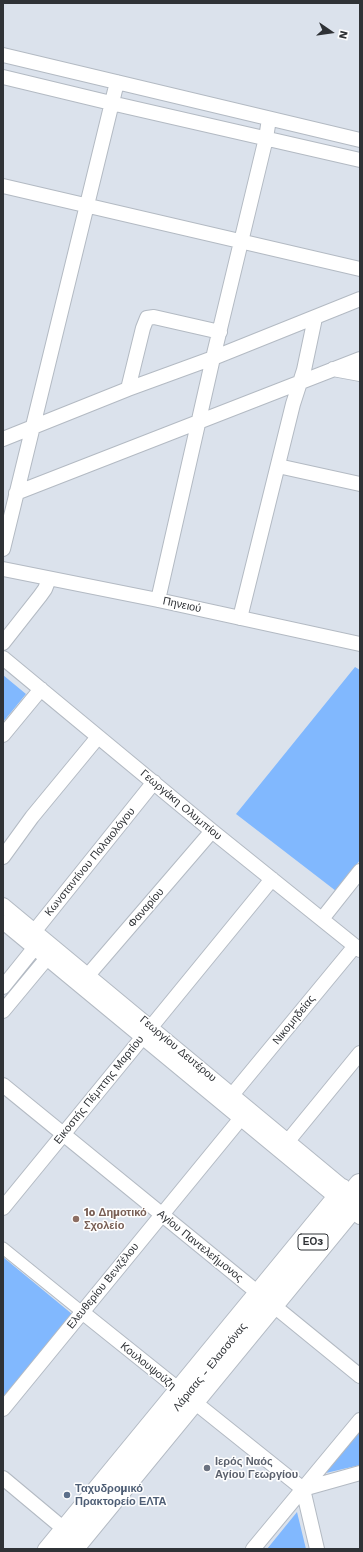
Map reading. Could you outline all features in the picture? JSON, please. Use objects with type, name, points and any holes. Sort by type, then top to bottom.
[{"type":"highway","name":"Λάρισας - Ελασσόνας","points":[[74,1542],[151,1430],[186,1396],[266,1299],[352,1200]]},
{"type":"street","points":[[3,55],[360,140]]},
{"type":"street","points":[[3,77],[360,160]]},
{"type":"street","points":[[3,549],[117,82]]},
{"type":"street","points":[[158,600],[213,358],[266,138],[269,119]]},
{"type":"street","points":[[3,186],[242,241],[360,270]]},
{"type":"street","points":[[3,439],[128,389],[213,358],[360,299]]},
{"type":"street","points":[[128,389],[143,328],[147,318],[154,317],[220,332]]},
{"type":"street","points":[[240,618],[299,382],[304,370],[315,318]]},
{"type":"street","points":[[16,493],[360,359]]},
{"type":"street","points":[[333,369],[360,374]]},
{"type":"street","points":[[278,466],[360,484]]},
{"type":"street","name":"Πηνειού","points":[[3,569],[158,600],[360,644]]},
{"type":"street","points":[[3,643],[46,589],[49,579]]},
{"type":"street","name":"Γεωργάκη Ολυμπίου","points":[[3,658],[212,831],[358,948]]},
{"type":"street","points":[[3,735],[41,689]]},
{"type":"street","points":[[3,857],[32,816],[98,737]]},
{"type":"street","name":"Κωνσταντίνου Παλαιολόγου","points":[[3,987],[35,939],[154,782]]},
{"type":"street","name":"Φαναρίου","points":[[84,980],[212,831]]},
{"type":"street","points":[[322,919],[360,871]]},
{"type":"street","name":"Εικοστής Πέμπτης Μαρτίου","points":[[3,1208],[272,879]]},
{"type":"street","name":"Γεωργίου Δευτέρου","points":[[3,905],[35,939],[51,953],[244,1113],[352,1200]]},
{"type":"street","name":"Γεωργίου Δευτέρου","points":[[3,922],[35,939]]},
{"type":"street","name":"Νικομηδείας","points":[[232,1095],[358,948]]},
{"type":"street","points":[[3,1012],[51,953]]},
{"type":"street","name":"Γεωργίου Δευτέρου","points":[[147,1032],[232,1095],[244,1113],[288,1141],[352,1200]]},
{"type":"street","points":[[288,1141],[360,1053]]},
{"type":"street","name":"Αγίου Παντελεήμονος","points":[[3,1085],[360,1376]]},
{"type":"street","name":"Ελευθερίου Βενιζέλου","points":[[3,1409],[244,1113]]},
{"type":"street","name":"Κουλουψούζη","points":[[3,1248],[303,1489]]},
{"type":"street","points":[[45,1549],[74,1542],[186,1396]]},
{"type":"street","points":[[253,1549],[360,1420]]},
{"type":"street","points":[[303,1489],[360,1473]]},
{"type":"street","points":[[3,1478],[74,1542]]},
{"type":"street","points":[[303,1489],[317,1549]]},
{"type":"shaded area","points":[[355,667],[360,670],[360,860],[336,891],[236,814]]},
{"type":"shaded area","points":[[3,675],[26,694],[3,722]]},
{"type":"shaded area","points":[[3,1257],[72,1314],[3,1397]]},
{"type":"shaded area","points":[[360,1427],[360,1465],[326,1473]]},
{"type":"shaded area","points":[[297,1512],[306,1549],[267,1549]]},
{"type":"place","name":"1o Δημοτικό Σχολείο","points":[[76,1219]]},
{"type":"place","name":"Ιερός Ναός Αγίου Γεωργίου","points":[[207,1468]]},
{"type":"place","name":"Ταχυδρομικό Πρακτορείο ΕΛΤΑ","points":[[67,1495]]}]
